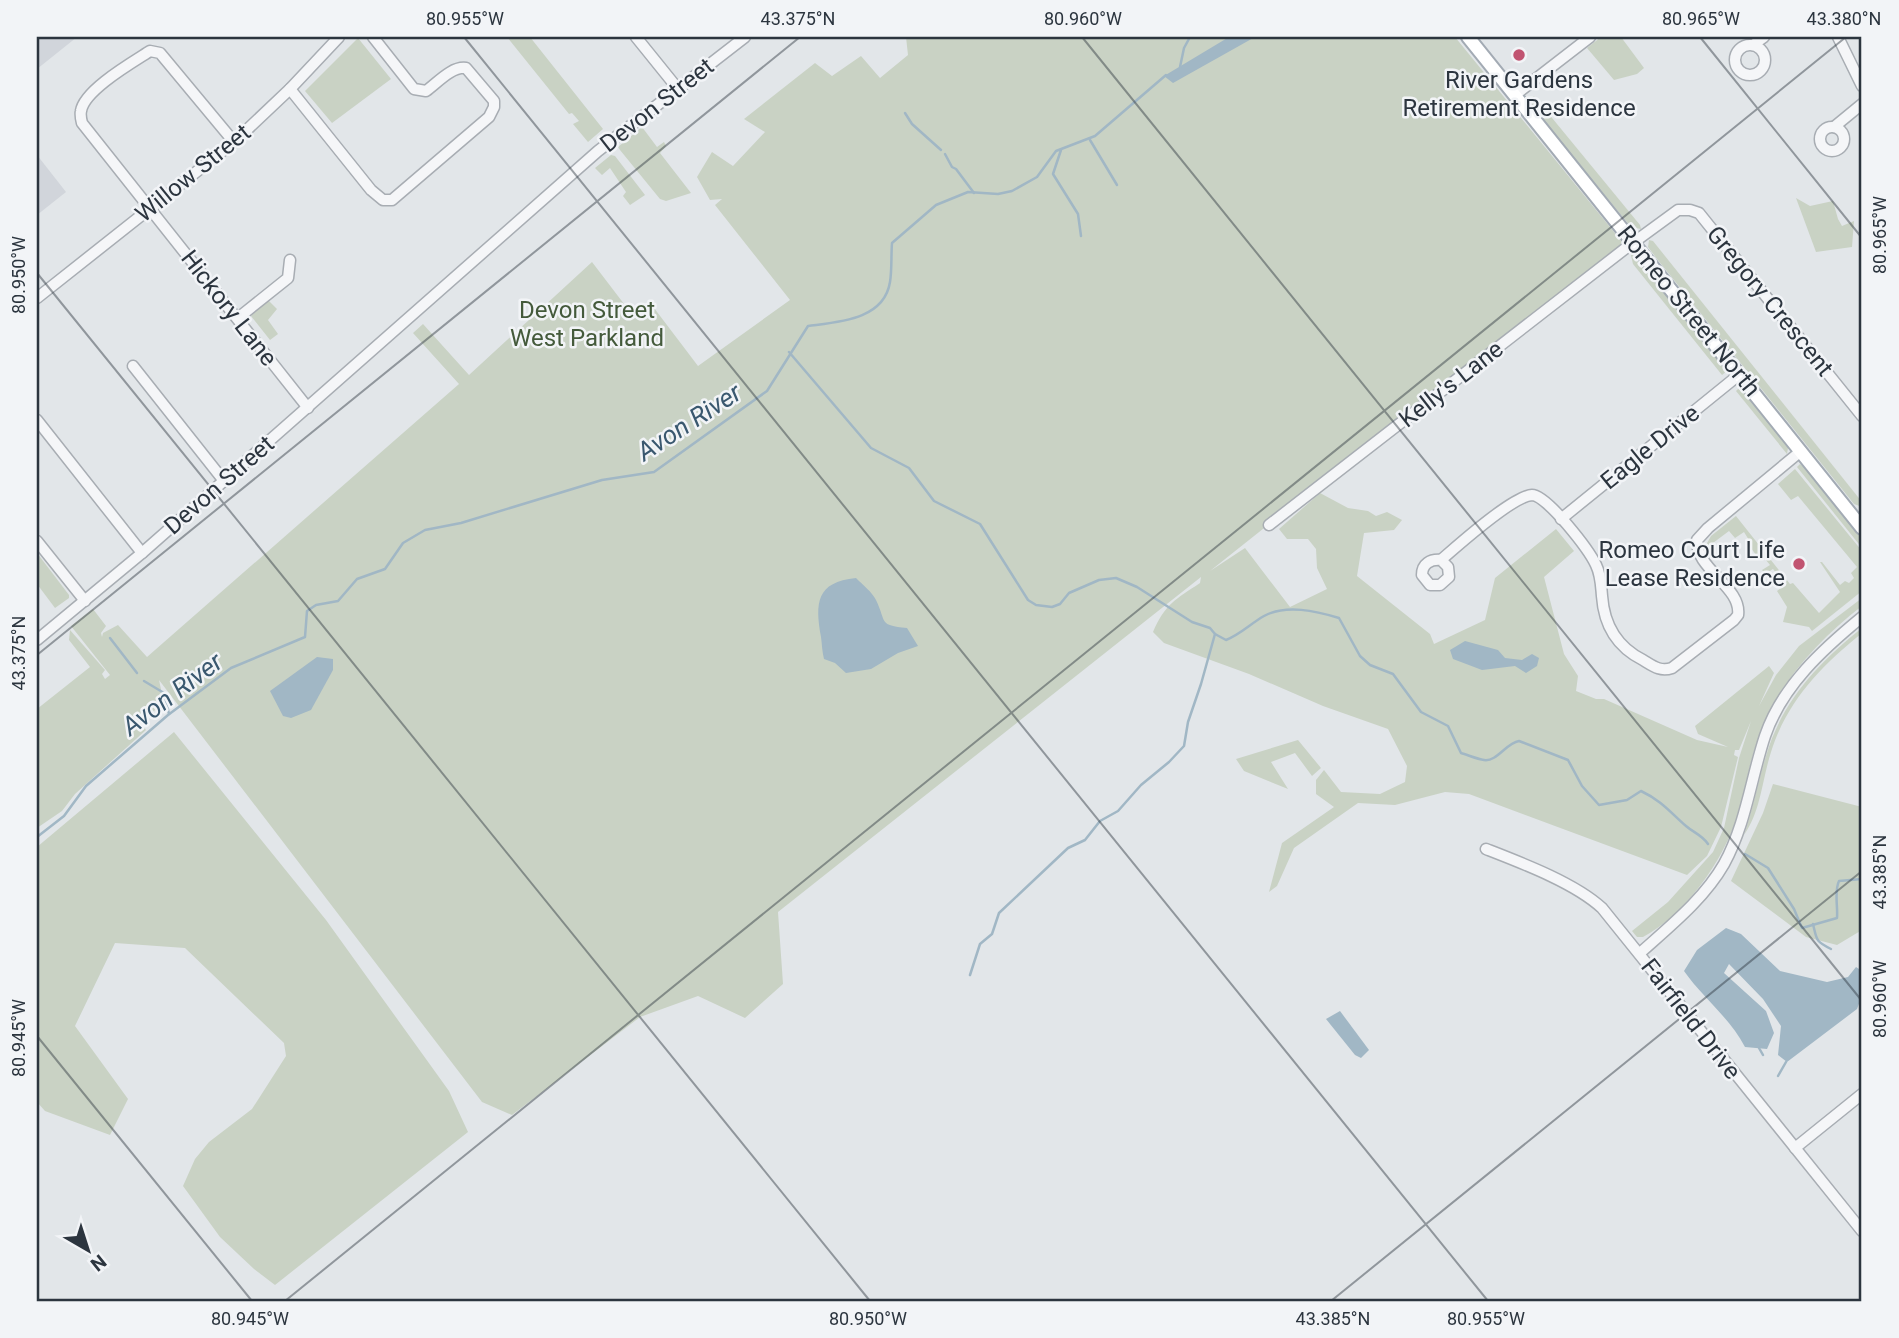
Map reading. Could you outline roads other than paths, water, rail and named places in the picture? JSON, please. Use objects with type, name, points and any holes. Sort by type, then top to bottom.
[{"type":"main road","name":"Romeo Street North","points":[[1468,37],[1860,522]]},
{"type":"street","name":"Willow Street","points":[[37,298],[233,142],[290,89],[339,37]]},
{"type":"street","points":[[290,89],[371,190],[383,200],[392,200],[489,117],[494,101],[466,68],[460,67],[426,92],[414,89],[373,37]]},
{"type":"street","points":[[636,37],[678,89]]},
{"type":"street","name":"Devon Street","points":[[37,640],[142,553],[598,151],[745,37]]},
{"type":"street","points":[[1515,95],[1590,37]]},
{"type":"street","points":[[1753,45],[1765,37]]},
{"type":"street","points":[[1838,37],[1862,86]]},
{"type":"street","name":"Hickory Lane","points":[[233,142],[160,53],[150,51],[116,74],[87,97],[81,110],[82,122],[308,408]]},
{"type":"street","points":[[1834,127],[1862,104]]},
{"type":"street","name":"Gregory Crescent","points":[[1633,243],[1678,210],[1690,210],[1699,214],[1862,416]]},
{"type":"street","name":"Kelly's Lane","points":[[1269,525],[1633,243]]},
{"type":"street","points":[[238,318],[288,278],[290,260]]},
{"type":"street","points":[[133,366],[224,481]]},
{"type":"street","name":"Eagle Drive","points":[[1561,519],[1740,374]]},
{"type":"street","points":[[37,420],[142,553]]},
{"type":"street","points":[[1441,560],[1511,504],[1523,497],[1540,497],[1596,563],[1600,576],[1602,605],[1615,639],[1629,653],[1666,670],[1738,615],[1738,603],[1699,553],[1697,540],[1801,451]]},
{"type":"street","points":[[37,541],[85,601]]},
{"type":"street","points":[[1640,953],[1680,917],[1709,886],[1724,864],[1746,808],[1766,735],[1777,711],[1804,671],[1821,652],[1862,617]]},
{"type":"street","name":"Fairfield Drive","points":[[1486,849],[1591,898],[1640,953],[1862,1231]]},
{"type":"street","points":[[1795,1148],[1862,1094]]},
{"type":"water","points":[[1229,37],[1255,37],[1173,83],[1164,76]]},
{"type":"water","points":[[856,578],[874,597],[885,622],[891,626],[907,628],[918,646],[898,653],[871,669],[846,673],[835,663],[824,659],[819,604],[821,596],[833,584]]},
{"type":"water","points":[[1465,641],[1498,650],[1505,658],[1522,660],[1532,654],[1539,658],[1537,666],[1526,673],[1515,666],[1482,670],[1453,659],[1450,650]]},
{"type":"water","points":[[317,657],[333,659],[333,670],[311,710],[291,718],[283,716],[270,691]]},
{"type":"water","points":[[1726,928],[1741,934],[1780,971],[1827,982],[1848,977],[1856,967],[1862,971],[1862,996],[1857,1009],[1787,1062],[1778,1055],[1781,1026],[1763,999],[1729,964],[1724,973],[1766,1011],[1774,1033],[1767,1049],[1745,1047],[1732,1027],[1684,971],[1697,950]]},
{"type":"water","points":[[1340,1011],[1369,1050],[1361,1058],[1355,1055],[1326,1019]]},
{"type":"waterway","points":[[1180,67],[1184,48],[1190,37]]},
{"type":"waterway","name":"Avon River","points":[[37,837],[64,816],[86,786],[168,715],[231,668],[305,637],[307,611],[316,605],[338,601],[357,579],[385,569],[403,543],[425,530],[461,523],[602,480],[654,472],[767,391],[808,326],[858,317],[879,304],[886,295],[890,282],[892,243],[936,205],[968,192],[998,194],[1012,191],[1037,177],[1056,151],[1095,136],[1166,75]]},
{"type":"waterway","points":[[905,113],[912,124],[941,150]]},
{"type":"waterway","points":[[1090,140],[1117,185]]},
{"type":"waterway","points":[[1061,150],[1053,174],[1078,214],[1081,236]]},
{"type":"waterway","points":[[945,154],[952,167],[974,193]]},
{"type":"waterway","points":[[789,352],[871,448],[909,468],[934,501],[980,524],[1028,600],[1036,605],[1052,607],[1060,604],[1069,593],[1099,580],[1116,578],[1137,587],[1192,622],[1210,628],[1226,640],[1264,616],[1282,610],[1311,611],[1339,618],[1360,656],[1370,665],[1393,674],[1421,712],[1448,726],[1461,753],[1489,760],[1519,741],[1568,760],[1582,786],[1599,805],[1627,800],[1641,791],[1660,803],[1708,844]]},
{"type":"waterway","points":[[970,975],[980,944],[992,934],[999,913],[1068,848],[1085,840],[1100,821],[1118,811],[1141,785],[1184,746],[1188,722],[1215,634]]},
{"type":"waterway","points":[[110,638],[137,673]]},
{"type":"waterway","points":[[144,681],[164,693],[169,714]]},
{"type":"waterway","points":[[1745,854],[1768,868],[1794,909],[1802,928],[1837,918],[1836,894],[1839,881],[1862,879]]},
{"type":"waterway","points":[[1813,924],[1818,940],[1831,949]]},
{"type":"waterway","points":[[1759,1048],[1763,1055]]},
{"type":"waterway","points":[[1778,1076],[1786,1062]]},
{"type":"place","name":"River Gardens Retirement Residence","points":[[1519,55]]},
{"type":"place","name":"Romeo Court Life Lease Residence","points":[[1799,564]]},
{"type":"park label","name":"Devon Street West Parkland","points":[[587,324]]}]
